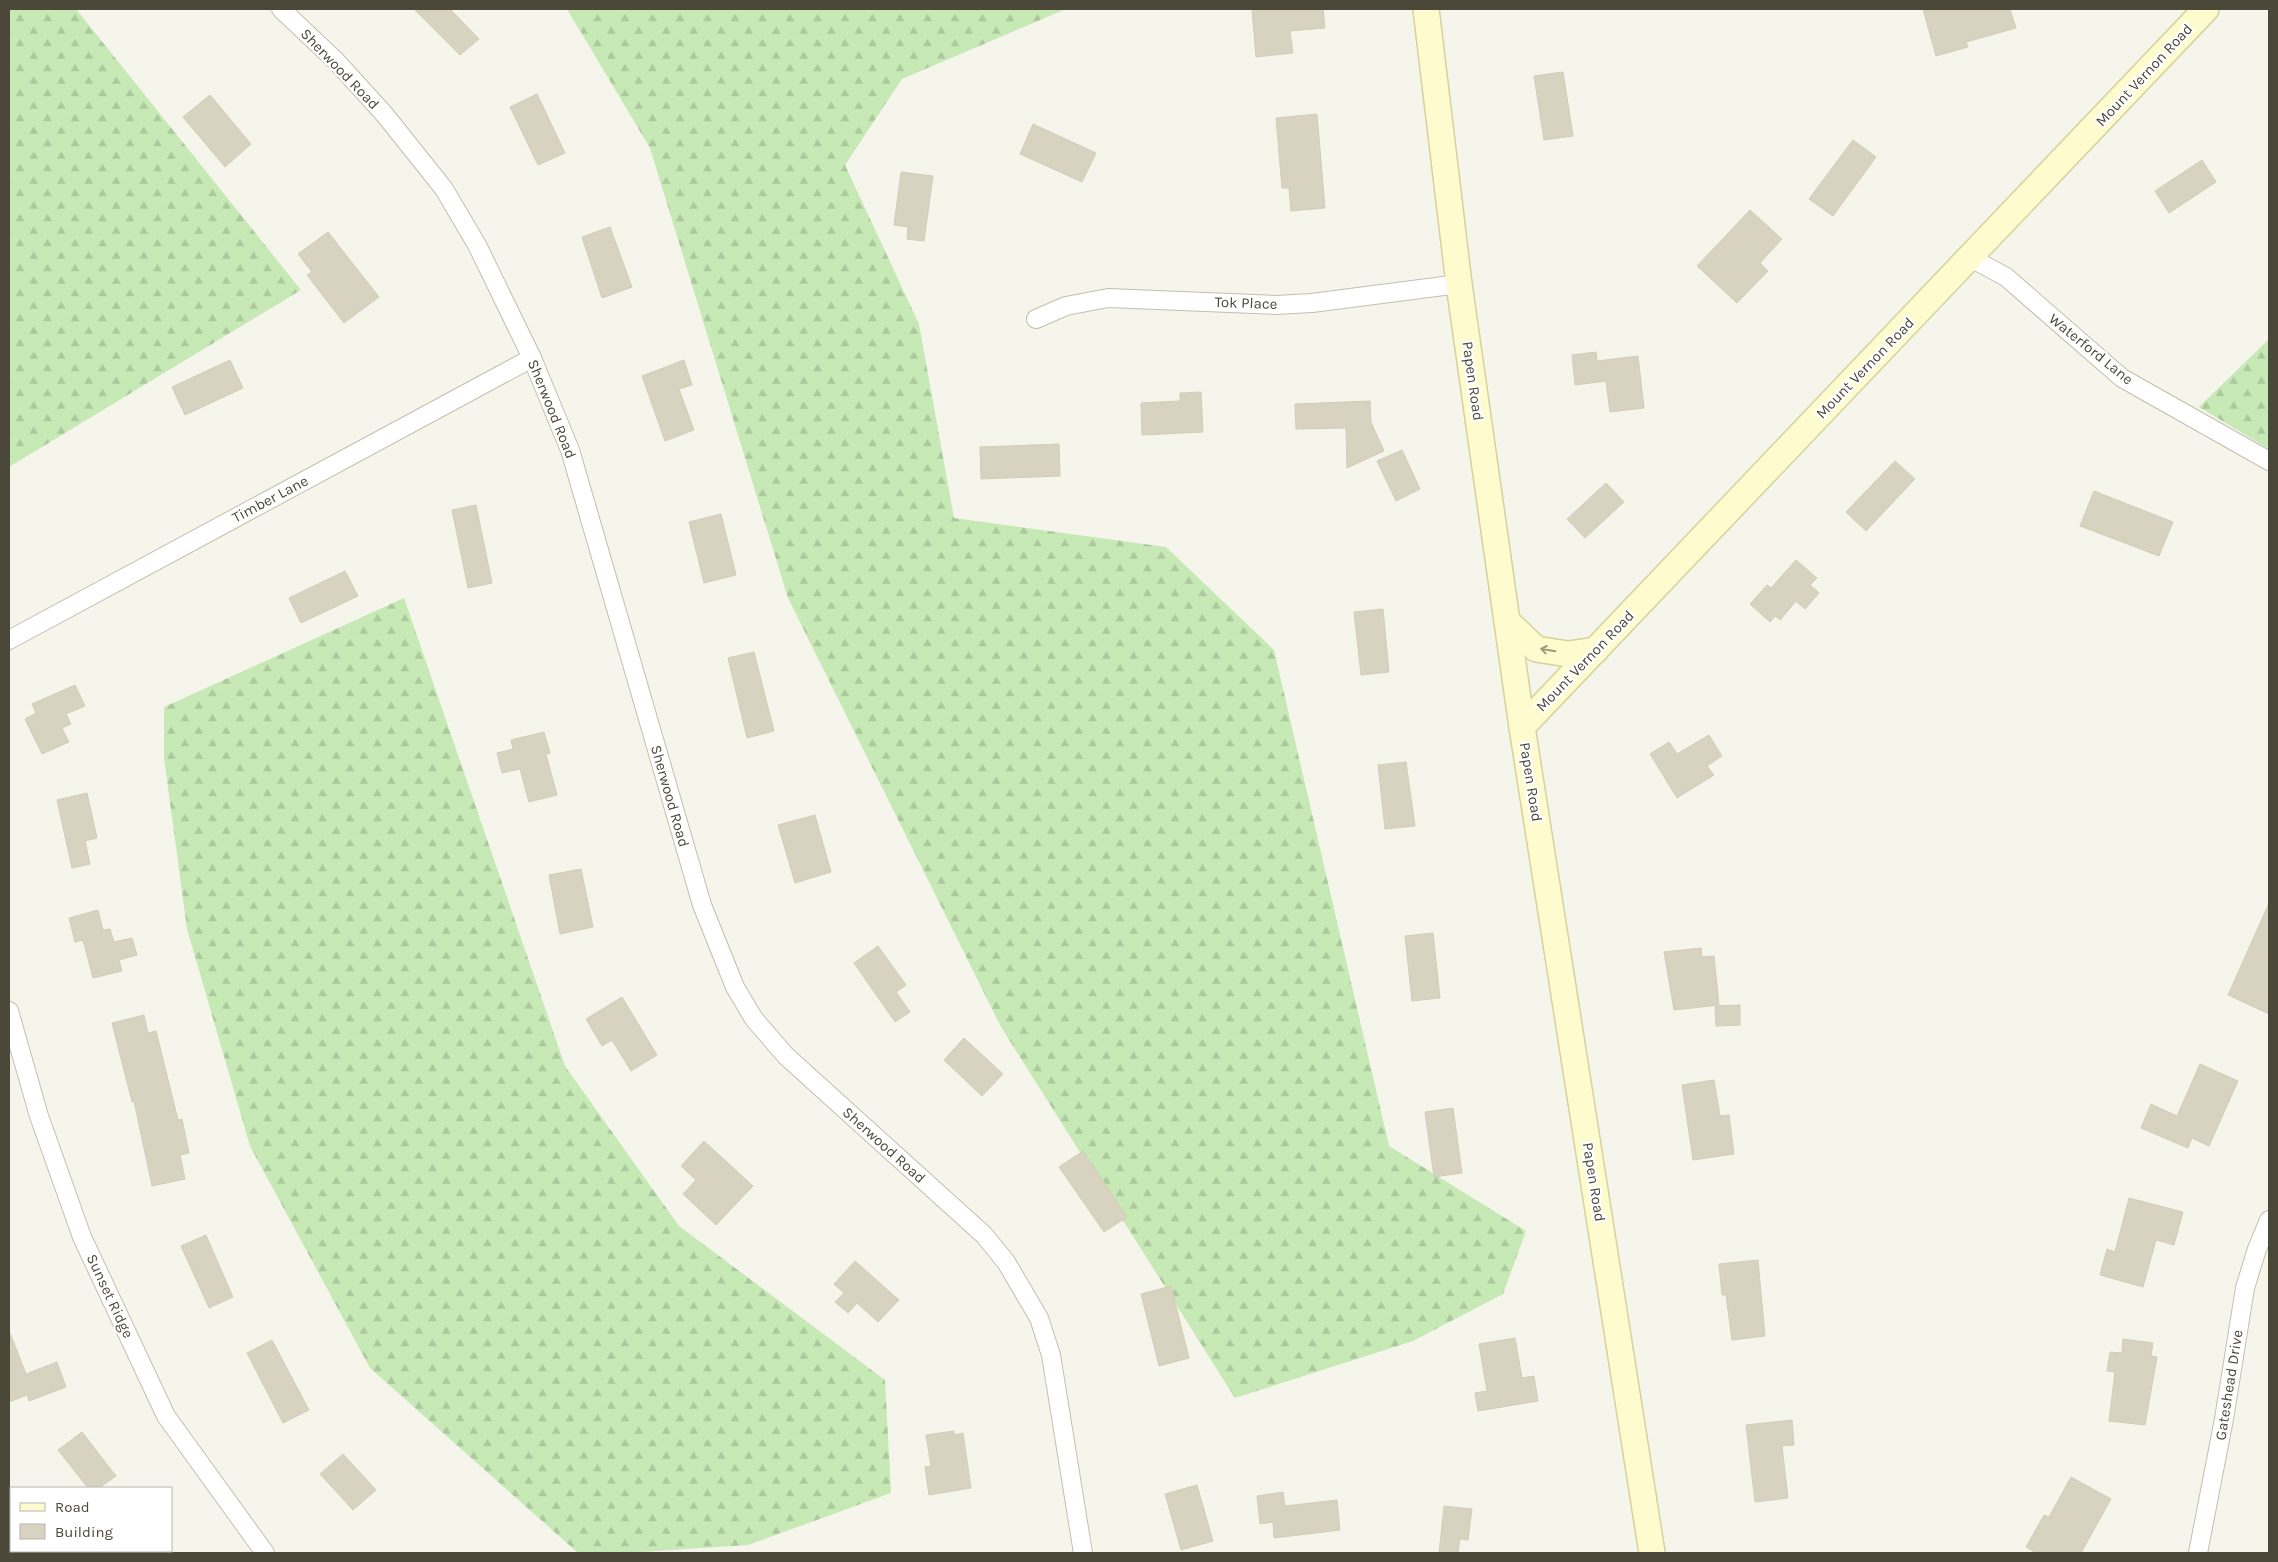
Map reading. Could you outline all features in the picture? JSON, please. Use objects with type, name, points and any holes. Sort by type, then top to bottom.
[{"type":"street","name":"Sherwood Road","points":[[281,9],[336,62],[385,115],[444,189],[477,245],[532,358],[570,450],[702,905],[735,987],[754,1019],[786,1056],[984,1235],[1006,1262],[1039,1318],[1051,1355],[1083,1553]]},
{"type":"street","name":"Papen Road","points":[[1426,9],[1459,284],[1522,727],[1652,1553]]},
{"type":"street","name":"Mount Vernon Road","points":[[1522,727],[2206,9]]},
{"type":"street","name":"Waterford Lane","points":[[1970,258],[2006,277],[2122,378],[2269,461]]},
{"type":"street","name":"Tok Place","points":[[1036,319],[1066,306],[1108,298],[1276,305],[1312,303],[1459,284]]},
{"type":"street","name":"Timber Lane","points":[[9,640],[532,358]]},
{"type":"street","points":[[1507,621],[1536,649],[1568,654],[1596,650]]},
{"type":"street","name":"Sunset Ridge","points":[[9,1011],[39,1116],[82,1237],[166,1416],[265,1553]]},
{"type":"street","name":"Gateshead Drive","points":[[2198,1553],[2224,1419],[2244,1288],[2269,1220]]},
{"type":"green space","points":[[9,9],[76,9],[301,290],[9,467]]},
{"type":"green space","points":[[567,9],[1066,9],[902,79],[845,165],[919,324],[954,518],[1166,547],[1274,650],[1389,1146],[1526,1231],[1503,1294],[1413,1341],[1235,1398],[1001,1027],[788,598],[650,148]]},
{"type":"green space","points":[[2269,339],[2269,449],[2199,407]]},
{"type":"green space","points":[[404,598],[565,1066],[679,1226],[885,1380],[891,1493],[748,1545],[625,1553],[578,1553],[370,1368],[250,1146],[187,929],[164,758],[164,707]]},
{"type":"building","points":[[414,9],[450,9],[479,39],[460,55]]},
{"type":"building","points":[[1252,9],[1323,9],[1325,28],[1290,31],[1293,53],[1256,57]]},
{"type":"building","points":[[1923,9],[2010,9],[2016,28],[1966,42],[1968,47],[1936,56]]},
{"type":"building","points":[[1563,72],[1573,136],[1544,140],[1534,76]]},
{"type":"building","points":[[537,94],[565,153],[538,165],[510,107]]},
{"type":"building","points":[[210,95],[251,144],[225,167],[183,117]]},
{"type":"building","points":[[1317,114],[1325,208],[1291,211],[1289,188],[1282,188],[1276,118]]},
{"type":"building","points":[[1033,124],[1096,153],[1082,182],[1020,154]]},
{"type":"building","points":[[1853,140],[1876,157],[1833,216],[1809,199]]},
{"type":"building","points":[[2202,160],[2216,182],[2169,213],[2155,191]]},
{"type":"building","points":[[901,172],[933,176],[924,241],[907,239],[908,227],[894,225]]},
{"type":"building","points":[[1750,210],[1782,239],[1760,263],[1768,271],[1737,303],[1697,266]]},
{"type":"building","points":[[610,227],[632,287],[602,298],[582,237]]},
{"type":"building","points":[[328,232],[379,297],[344,323],[307,275],[312,272],[298,254]]},
{"type":"building","points":[[1596,352],[1597,361],[1638,356],[1644,408],[1610,412],[1606,381],[1575,385],[1572,355]]},
{"type":"building","points":[[230,360],[243,388],[185,415],[172,387]]},
{"type":"building","points":[[684,360],[692,385],[679,389],[694,430],[665,441],[642,376]]},
{"type":"building","points":[[1201,392],[1203,432],[1142,435],[1141,403],[1180,401],[1180,393]]},
{"type":"building","points":[[1370,401],[1371,422],[1384,451],[1347,468],[1346,428],[1296,429],[1295,404]]},
{"type":"building","points":[[1059,444],[1060,476],[981,479],[980,447]]},
{"type":"building","points":[[1402,450],[1420,489],[1396,501],[1377,461]]},
{"type":"building","points":[[1895,461],[1915,479],[1866,531],[1846,512]]},
{"type":"building","points":[[1606,483],[1624,502],[1585,538],[1567,519]]},
{"type":"building","points":[[2094,491],[2173,522],[2159,556],[2080,526]]},
{"type":"building","points":[[476,505],[492,583],[468,588],[452,510]]},
{"type":"building","points":[[721,514],[736,575],[704,583],[689,522]]},
{"type":"building","points":[[1796,560],[1817,578],[1810,585],[1819,593],[1805,609],[1796,601],[1780,620],[1775,616],[1770,622],[1750,604],[1767,585],[1771,588]]},
{"type":"building","points":[[345,571],[358,596],[301,623],[289,598]]},
{"type":"building","points":[[1383,609],[1389,672],[1361,675],[1354,612]]},
{"type":"building","points":[[754,652],[774,731],[747,738],[728,658]]},
{"type":"building","points":[[75,685],[85,706],[66,714],[71,724],[62,728],[69,742],[42,754],[25,719],[36,713],[32,704]]},
{"type":"building","points":[[544,732],[550,753],[546,754],[557,795],[529,802],[520,769],[502,773],[497,753],[513,749],[511,740]]},
{"type":"building","points":[[1709,735],[1722,756],[1707,766],[1714,775],[1677,798],[1650,754],[1669,742],[1677,754]]},
{"type":"building","points":[[1406,762],[1415,826],[1385,829],[1378,765]]},
{"type":"building","points":[[87,793],[97,838],[85,841],[90,864],[72,868],[57,800]]},
{"type":"building","points":[[815,815],[831,872],[795,883],[778,825]]},
{"type":"building","points":[[581,869],[593,927],[560,934],[549,875]]},
{"type":"building","points":[[2269,903],[2269,1014],[2228,995]]},
{"type":"building","points":[[98,910],[103,930],[110,929],[114,942],[132,938],[137,955],[119,960],[122,971],[93,978],[83,940],[75,942],[69,918]]},
{"type":"building","points":[[1433,933],[1440,998],[1412,1001],[1405,936]]},
{"type":"building","points":[[878,946],[906,985],[896,992],[910,1012],[895,1022],[854,963]]},
{"type":"building","points":[[1701,948],[1702,957],[1714,956],[1719,1005],[1674,1010],[1664,952]]},
{"type":"building","points":[[622,997],[657,1055],[631,1071],[612,1040],[602,1046],[586,1019]]},
{"type":"building","points":[[1740,1005],[1740,1025],[1716,1026],[1715,1006]]},
{"type":"building","points":[[144,1015],[148,1033],[156,1031],[178,1120],[182,1119],[189,1153],[180,1155],[185,1179],[152,1186],[134,1101],[132,1102],[112,1023]]},
{"type":"building","points":[[964,1038],[1003,1074],[982,1096],[944,1060]]},
{"type":"building","points":[[2200,1064],[2238,1081],[2209,1146],[2192,1138],[2188,1148],[2141,1128],[2151,1104],[2177,1116]]},
{"type":"building","points":[[1714,1080],[1720,1116],[1729,1115],[1734,1154],[1693,1160],[1682,1085]]},
{"type":"building","points":[[1453,1108],[1462,1173],[1434,1177],[1425,1112]]},
{"type":"building","points":[[704,1141],[753,1186],[716,1225],[683,1194],[696,1180],[681,1166]]},
{"type":"building","points":[[1083,1151],[1127,1217],[1104,1232],[1059,1167]]},
{"type":"building","points":[[2129,1198],[2183,1212],[2174,1245],[2156,1240],[2143,1287],[2100,1275],[2107,1249],[2115,1252]]},
{"type":"building","points":[[206,1235],[233,1297],[209,1308],[181,1246]]},
{"type":"building","points":[[1758,1260],[1765,1336],[1732,1340],[1726,1295],[1722,1295],[1719,1264]]},
{"type":"building","points":[[855,1261],[899,1300],[878,1322],[857,1303],[848,1313],[835,1302],[844,1293],[834,1284]]},
{"type":"building","points":[[1171,1286],[1189,1358],[1159,1366],[1141,1294]]},
{"type":"building","points":[[10,1333],[26,1374],[57,1362],[66,1387],[29,1401],[27,1395],[9,1402]]},
{"type":"building","points":[[1515,1338],[1522,1378],[1534,1376],[1538,1401],[1478,1411],[1475,1393],[1487,1391],[1479,1344]]},
{"type":"building","points":[[2123,1339],[2153,1343],[2151,1356],[2157,1357],[2145,1425],[2109,1421],[2115,1372],[2107,1371],[2110,1352],[2122,1353]]},
{"type":"building","points":[[272,1340],[309,1410],[283,1423],[247,1353]]},
{"type":"building","points":[[1792,1420],[1794,1445],[1782,1446],[1788,1498],[1755,1502],[1746,1425]]},
{"type":"building","points":[[954,1431],[954,1435],[963,1433],[971,1488],[929,1495],[925,1467],[931,1466],[926,1435]]},
{"type":"building","points":[[82,1432],[116,1476],[100,1487],[87,1487],[58,1450]]},
{"type":"building","points":[[343,1454],[376,1490],[353,1510],[320,1474]]},
{"type":"building","points":[[2071,1477],[2111,1499],[2081,1553],[2036,1553],[2026,1547],[2044,1515],[2049,1517]]},
{"type":"building","points":[[1197,1485],[1213,1541],[1181,1550],[1165,1494]]},
{"type":"building","points":[[1283,1492],[1285,1506],[1337,1500],[1340,1530],[1274,1538],[1273,1522],[1260,1524],[1257,1496]]},
{"type":"building","points":[[1444,1506],[1472,1509],[1468,1540],[1460,1539],[1458,1553],[1439,1553]]}]
